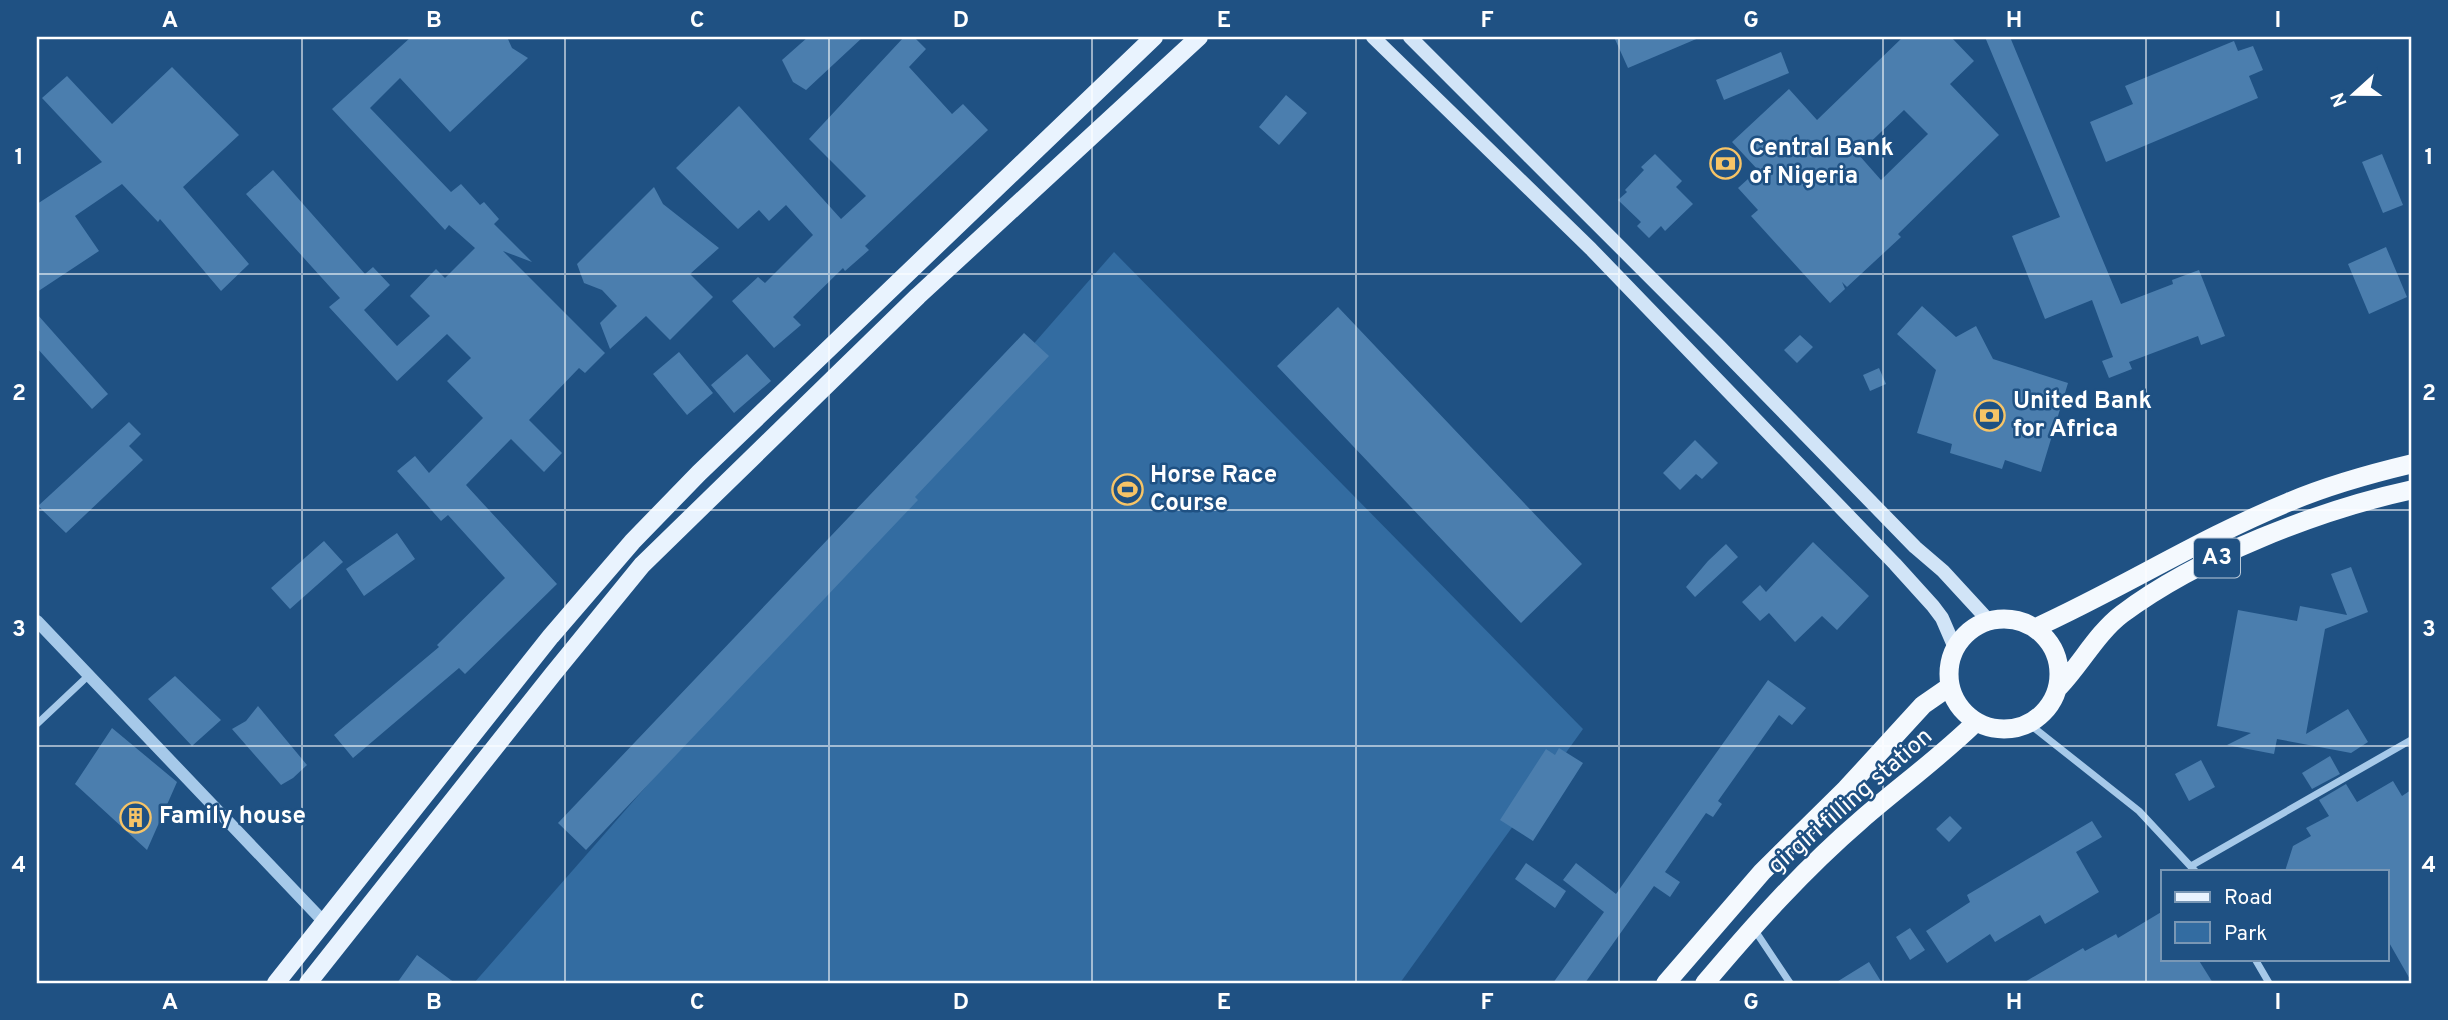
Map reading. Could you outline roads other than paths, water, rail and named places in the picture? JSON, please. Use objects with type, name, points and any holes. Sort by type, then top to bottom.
[{"type":"highway","name":"A3","points":[[2035,628],[2094,601],[2239,524],[2289,501],[2338,483],[2411,464]]},
{"type":"highway","name":"A3","points":[[2028,723],[2042,715],[2059,687],[2079,666],[2100,635],[2121,615],[2194,570],[2265,537],[2380,497],[2411,490]]},
{"type":"highway","points":[[2028,723],[1997,729],[1975,723],[1958,708],[1949,687],[1948,668],[1955,648],[1970,631],[1989,621],[2018,620],[2035,628],[2048,639],[2060,670],[2059,687]]},
{"type":"highway","points":[[1666,983],[1762,872],[1846,789],[1923,705],[1949,687]]},
{"type":"highway","name":"girgiri filling station","points":[[1705,983],[1783,893],[1825,852],[1945,752],[1975,723]]},
{"type":"main road","points":[[276,983],[551,636],[632,542],[699,473],[1154,37]]},
{"type":"main road","points":[[308,983],[642,565],[918,296],[1199,37]]},
{"type":"main road","points":[[1373,37],[1591,249],[1895,564],[1942,618],[1955,648]]},
{"type":"main road","points":[[1410,37],[1708,334],[1915,547],[1943,571],[1989,621]]},
{"type":"main road","points":[[1032,155],[1051,173]]},
{"type":"street","points":[[37,621],[324,921]]},
{"type":"street","points":[[37,724],[89,675]]},
{"type":"street","points":[[2028,723],[2139,811],[2193,869],[2411,740]]},
{"type":"street","points":[[1753,927],[1790,983]]},
{"type":"street","points":[[2256,960],[2269,983]]},
{"type":"place","name":"Central Bank of Nigeria","points":[[1726,163]]},
{"type":"place","name":"United Bank for Africa","points":[[1990,416]]},
{"type":"place","name":"Horse Race Course","points":[[1127,490]]},
{"type":"place","name":"Family house","points":[[136,817]]}]
